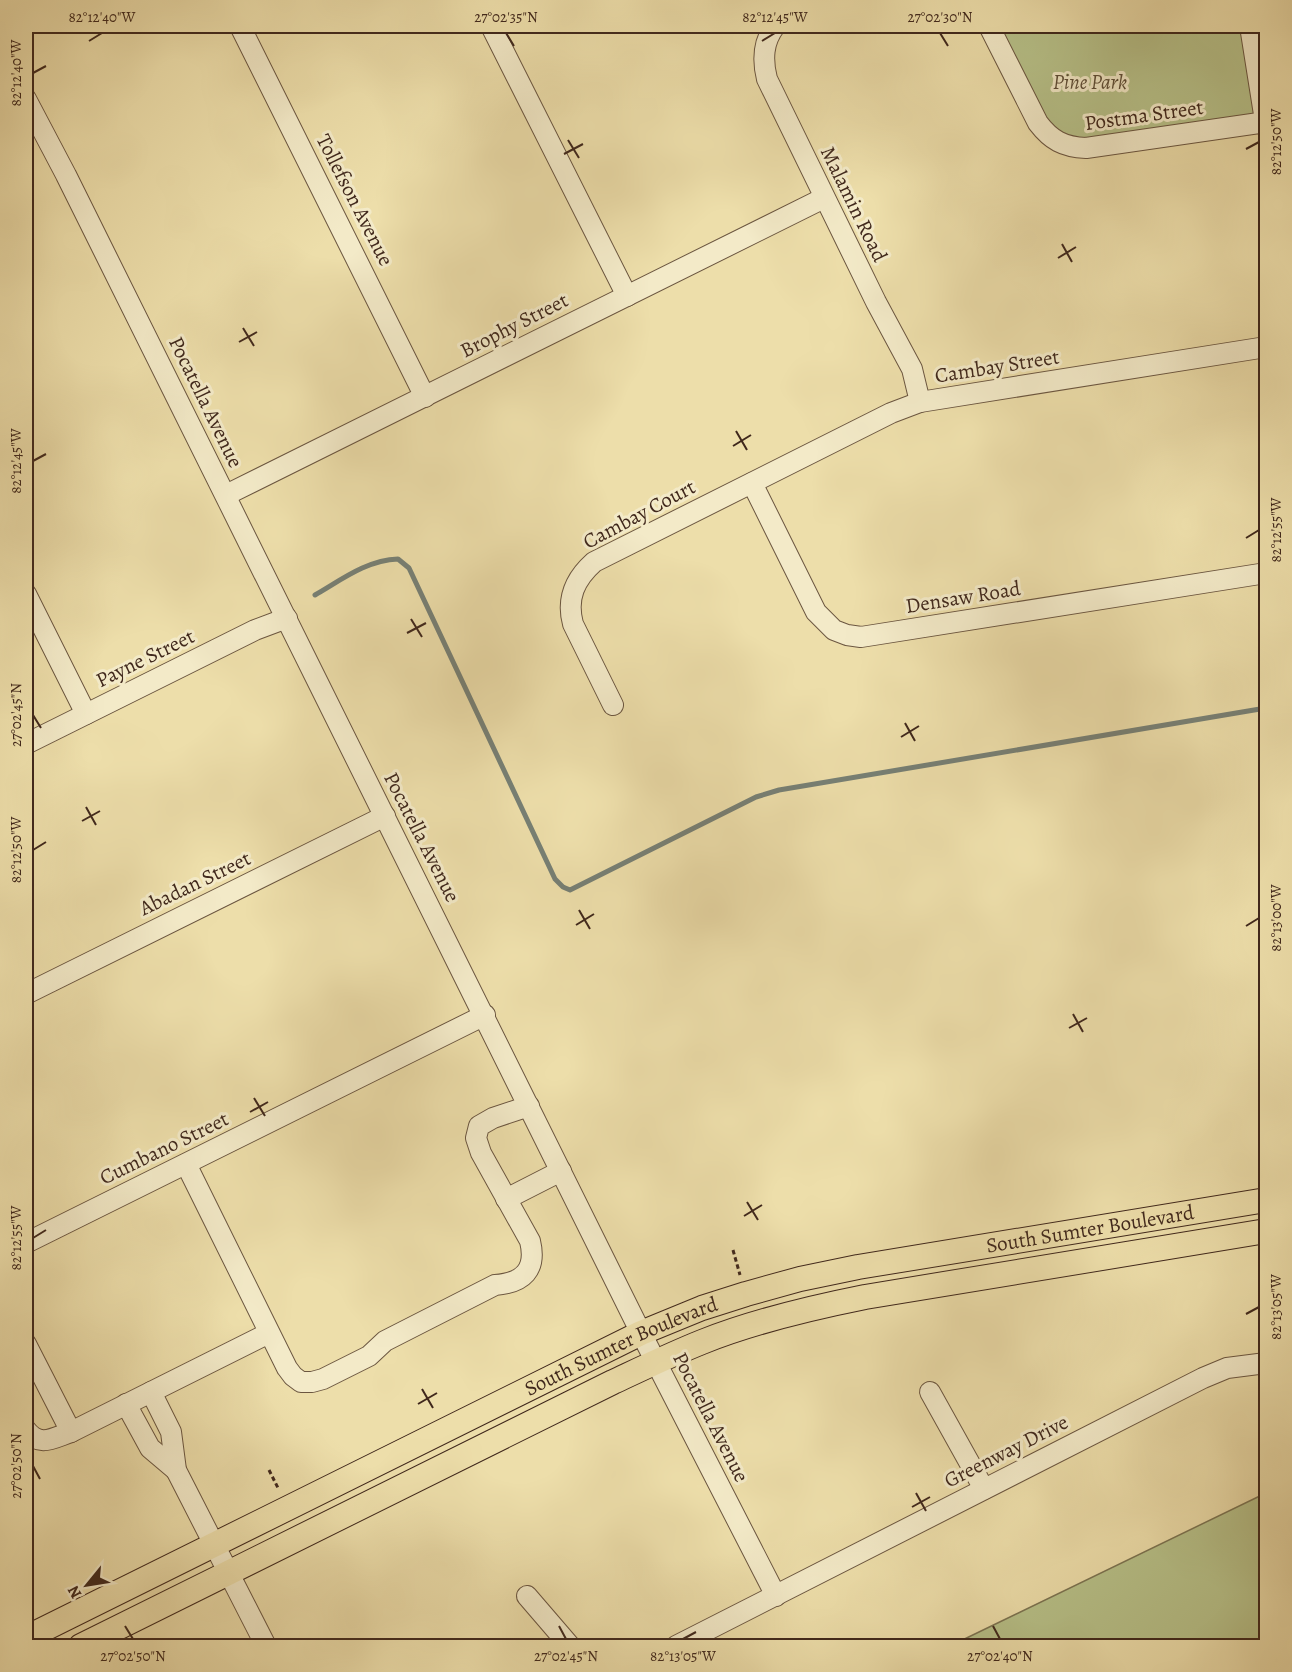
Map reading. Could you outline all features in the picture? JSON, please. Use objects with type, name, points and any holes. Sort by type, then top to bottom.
[{"type":"main road","name":"South Sumter Boulevard","points":[[26,1638],[641,1333],[702,1308],[800,1279],[858,1267],[1266,1200]]},
{"type":"main road","name":"South Sumter Boulevard","points":[[81,1647],[656,1362],[756,1323],[811,1308],[865,1297],[1266,1231]]},
{"type":"street","name":"Tollefson Avenue","points":[[240,26],[425,397]]},
{"type":"street","points":[[491,26],[627,296]]},
{"type":"street","name":"Malamin Road","points":[[775,26],[766,40],[764,51],[763,65],[766,79],[912,369],[920,402]]},
{"type":"street","name":"Postma Street","points":[[989,26],[1038,123],[1048,136],[1071,148],[1086,148],[1266,124]]},
{"type":"street","points":[[1250,26],[1266,124]]},
{"type":"street","name":"Pocatella Avenue","points":[[26,99],[31,121],[226,495],[641,1333],[776,1596]]},
{"type":"street","name":"Brophy Street","points":[[226,495],[824,198]]},
{"type":"street","name":"Cambay Street","points":[[752,483],[891,413],[920,402],[1266,347]]},
{"type":"street","name":"Densaw Road","points":[[752,483],[816,612],[834,630],[847,635],[861,637],[1266,573]]},
{"type":"street","name":"Cambay Court","points":[[613,705],[573,624],[570,604],[574,587],[586,569],[594,562],[752,483]]},
{"type":"street","points":[[26,594],[86,714]]},
{"type":"street","name":"Payne Street","points":[[26,744],[255,630],[287,618]]},
{"type":"street","name":"Abadan Street","points":[[26,994],[385,816]]},
{"type":"street","name":"Cumbano Street","points":[[26,1243],[485,1015]]},
{"type":"street","points":[[186,1164],[269,1333],[293,1376],[301,1382],[312,1383],[369,1356],[385,1341],[495,1285],[515,1281],[528,1271],[532,1252],[530,1241],[481,1153],[476,1138],[479,1126],[493,1118],[529,1106]]},
{"type":"street","points":[[506,1199],[561,1171]]},
{"type":"street","points":[[26,1430],[35,1439],[43,1442],[71,1432],[269,1333]]},
{"type":"street","points":[[26,1344],[71,1432]]},
{"type":"street","name":"Greenway Drive","points":[[676,1647],[1210,1375],[1243,1365],[1266,1363]]},
{"type":"street","points":[[151,1392],[171,1432],[176,1470],[266,1647]]},
{"type":"street","points":[[930,1392],[984,1489]]},
{"type":"street","points":[[126,1404],[150,1448],[176,1470]]},
{"type":"street","points":[[142,1434],[165,1420]]},
{"type":"street","points":[[528,1596],[570,1647]]},
{"type":"path","points":[[733,1250],[746,1294]]},
{"type":"green space","name":"Pine Park","points":[[997,26],[1241,26],[1257,116],[1082,141],[1059,136],[1047,126]]},
{"type":"green space","points":[[1266,1493],[1266,1646],[950,1646]]},
{"type":"waterway","points":[[315,595],[376,563],[398,559],[409,568],[555,879],[570,890],[756,797],[779,790],[1266,708]]}]
